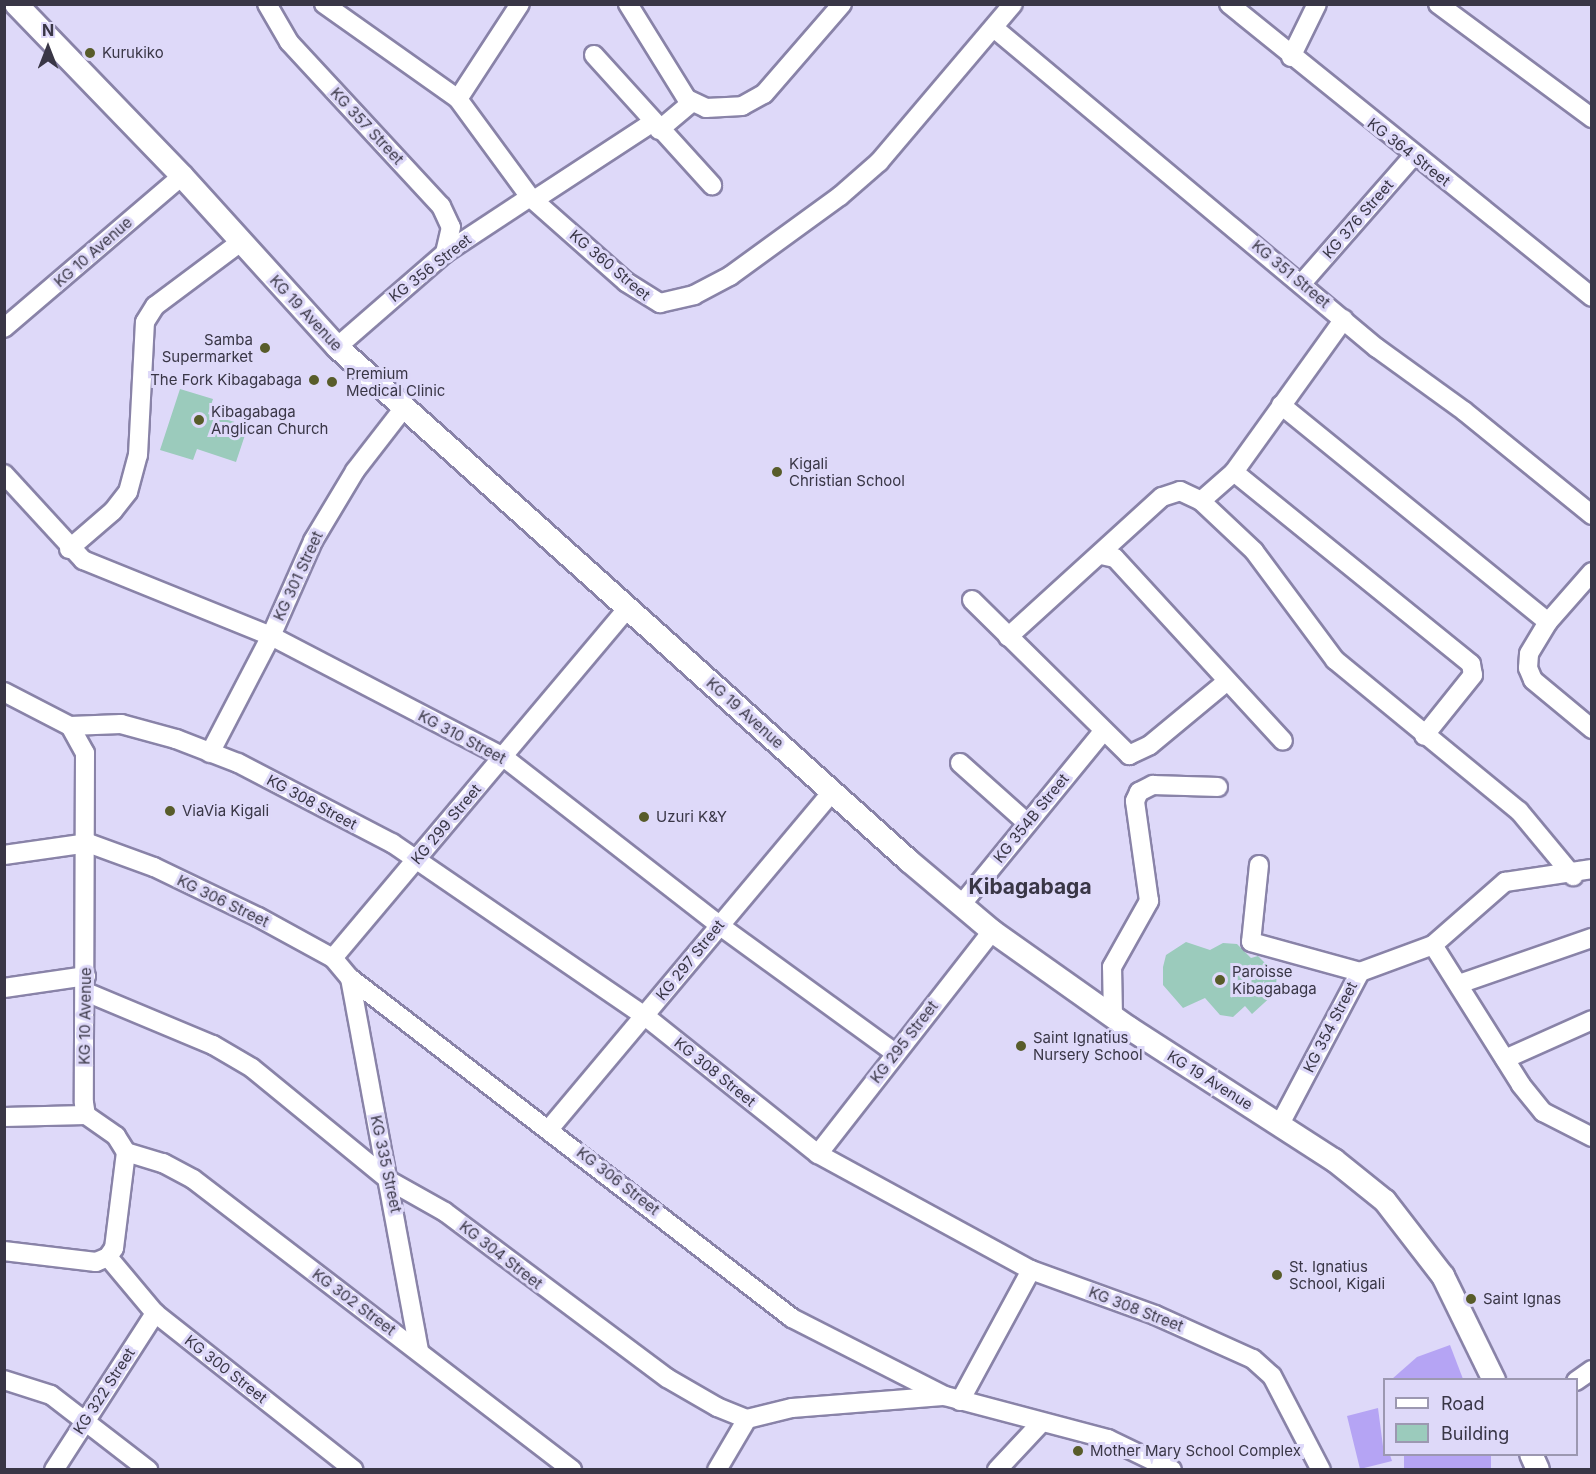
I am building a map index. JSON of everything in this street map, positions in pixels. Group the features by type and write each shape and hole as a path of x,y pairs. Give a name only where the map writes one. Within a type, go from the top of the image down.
{"main road":[{"name":"KG 19 Avenue","path":"16,4 182,176 337,347 403,410 628,608 831,793 992,931 1113,1017 1280,1124 1359,1179 1402,1218 1443,1276 1493,1378"},
{"path":"1531,1456 1538,1470"}],"street":[{"name":"KG 357 Street","path":"267,4 289,42 441,206 451,227 445,253"},
{"name":"KG 360 Street","path":"324,4 458,99 532,199 649,300 679,301 730,276 840,196 879,162 1013,4"},
{"path":"458,99 520,4"},
{"path":"628,4 691,103 725,108 757,98 776,83 842,4"},
{"name":"KG 364 Street","path":"1229,4 1291,57 1592,297"},
{"path":"1291,57 1317,4"},
{"path":"1438,4 1592,118"},
{"name":"KG 351 Street","path":"993,28 1303,282 1344,319 1592,515"},
{"path":"594,55 656,126 712,185"},
{"name":"KG 356 Street","path":"337,347 445,253 691,103"},
{"name":"KG 376 Street","path":"1303,282 1414,155"},
{"name":"KG 10 Avenue","path":"4,328 182,176"},
{"path":"69,549 128,492 138,455 146,322 155,306 242,241"},
{"path":"1201,501 1234,472 1344,319"},
{"path":"1281,405 1548,622"},
{"name":"KG 301 Street","path":"210,753 271,636 332,507 403,410"},
{"path":"1234,472 1471,664 1473,675 1424,736"},
{"name":"KG 310 Street","path":"4,474 69,549 106,572 271,636 502,756 719,925 895,1053"},
{"path":"1008,637 1101,555 1162,497 1180,491 1201,501 1254,551 1335,660 1424,736 1519,811 1573,876"},
{"path":"1101,555 1115,558 1226,682 1283,741"},
{"path":"1592,572 1548,622 1529,654 1528,668 1533,680 1592,729"},
{"path":"972,600 1102,733 1125,753 1139,753 1226,682"},
{"name":"KG 299 Street","path":"333,958 628,608"},
{"path":"4,692 69,726"},
{"name":"KG 308 Street","path":"69,726 121,724 210,753 316,803 416,859 645,1016 818,1154 1031,1270 1155,1315 1253,1359 1272,1376 1321,1470"},
{"name":"KG 10 Avenue","path":"69,726 81,738 85,753 88,843 86,1116"},
{"name":"KG 354B Street","path":"961,905 1026,822 1102,733"},
{"path":"960,763 1026,822"},
{"path":"1113,1017 1112,967 1149,901 1135,801 1139,792 1153,786 1218,787"},
{"name":"KG 297 Street","path":"550,1128 831,793"},
{"path":"4,855 88,843"},
{"name":"KG 306 Street","path":"88,843 154,867 333,958 350,978 550,1128 792,1318 952,1399 1040,1424 1108,1439 1172,1470"},
{"path":"1259,865 1251,942 1360,972"},
{"name":"KG 354 Street","path":"1280,1124 1360,972 1433,945 1505,882 1573,876 1592,869"},
{"name":"KG 295 Street","path":"818,1154 992,931"},
{"path":"1459,984 1592,938"},
{"path":"1433,945 1543,1112 1592,1137"},
{"name":"KG 335 Street","path":"350,978 390,1181 419,1350"},
{"path":"4,988 86,984"},
{"name":"KG 304 Street","path":"86,984 213,1045 252,1068 390,1181 445,1212 667,1378 747,1419"},
{"path":"1506,1059 1592,1020"},
{"path":"4,1117 86,1116 116,1136 126,1152 114,1248 108,1257 96,1262 4,1251"},
{"name":"KG 302 Street","path":"126,1152 162,1162 193,1179 419,1350 572,1470"},
{"name":"KG 300 Street","path":"108,1257 155,1313 354,1470"},
{"path":"717,1470 747,1419 792,1408 952,1399 1031,1270"},
{"name":"KG 322 Street","path":"54,1470 85,1418 155,1313"},
{"path":"1578,1380 1592,1370"},
{"path":"4,1380 51,1395 85,1418 148,1470"},
{"path":"997,1470 1040,1424"}],"shaded area":[{"path":"1450,1345 1463,1378 1393,1378 1417,1357"},
{"path":"1378,1408 1383,1456 1390,1456 1392,1461 1360,1469 1347,1416"},
{"path":"1404,1456 1491,1456 1491,1470 1404,1470"}],"building":[{"name":"Kibagabaga Anglican Church","path":"180,389 213,399 208,414 248,426 236,462 197,449 193,460 160,450"},
{"name":"Paroisse Kibagabaga","path":"1186,942 1210,950 1223,943 1237,944 1251,958 1258,956 1277,975 1275,993 1252,1014 1245,1006 1233,1017 1220,1015 1205,998 1183,1008 1163,985 1163,967 1166,955"}],"place":[{"name":"Kurukiko","path":"90,53"},
{"name":"Samba Supermarket","path":"265,348"},
{"name":"The Fork Kibagabaga","path":"314,380"},
{"name":"Premium Medical Clinic","path":"332,382"},
{"name":"Kibagabaga Anglican Church","path":"199,420"},
{"name":"Kigali Christian School","path":"777,472"},
{"name":"ViaVia Kigali","path":"170,811"},
{"name":"Uzuri K&Y","path":"644,817"},
{"name":"Paroisse Kibagabaga","path":"1220,980"},
{"name":"Saint Ignatius Nursery School","path":"1021,1046"},
{"name":"St. Ignatius School, Kigali","path":"1277,1275"},
{"name":"Saint Ignas","path":"1471,1299"},
{"name":"Mother Mary School Complex","path":"1078,1451"}],"district":[{"name":"Kibagabaga","path":"1030,887"}]}
